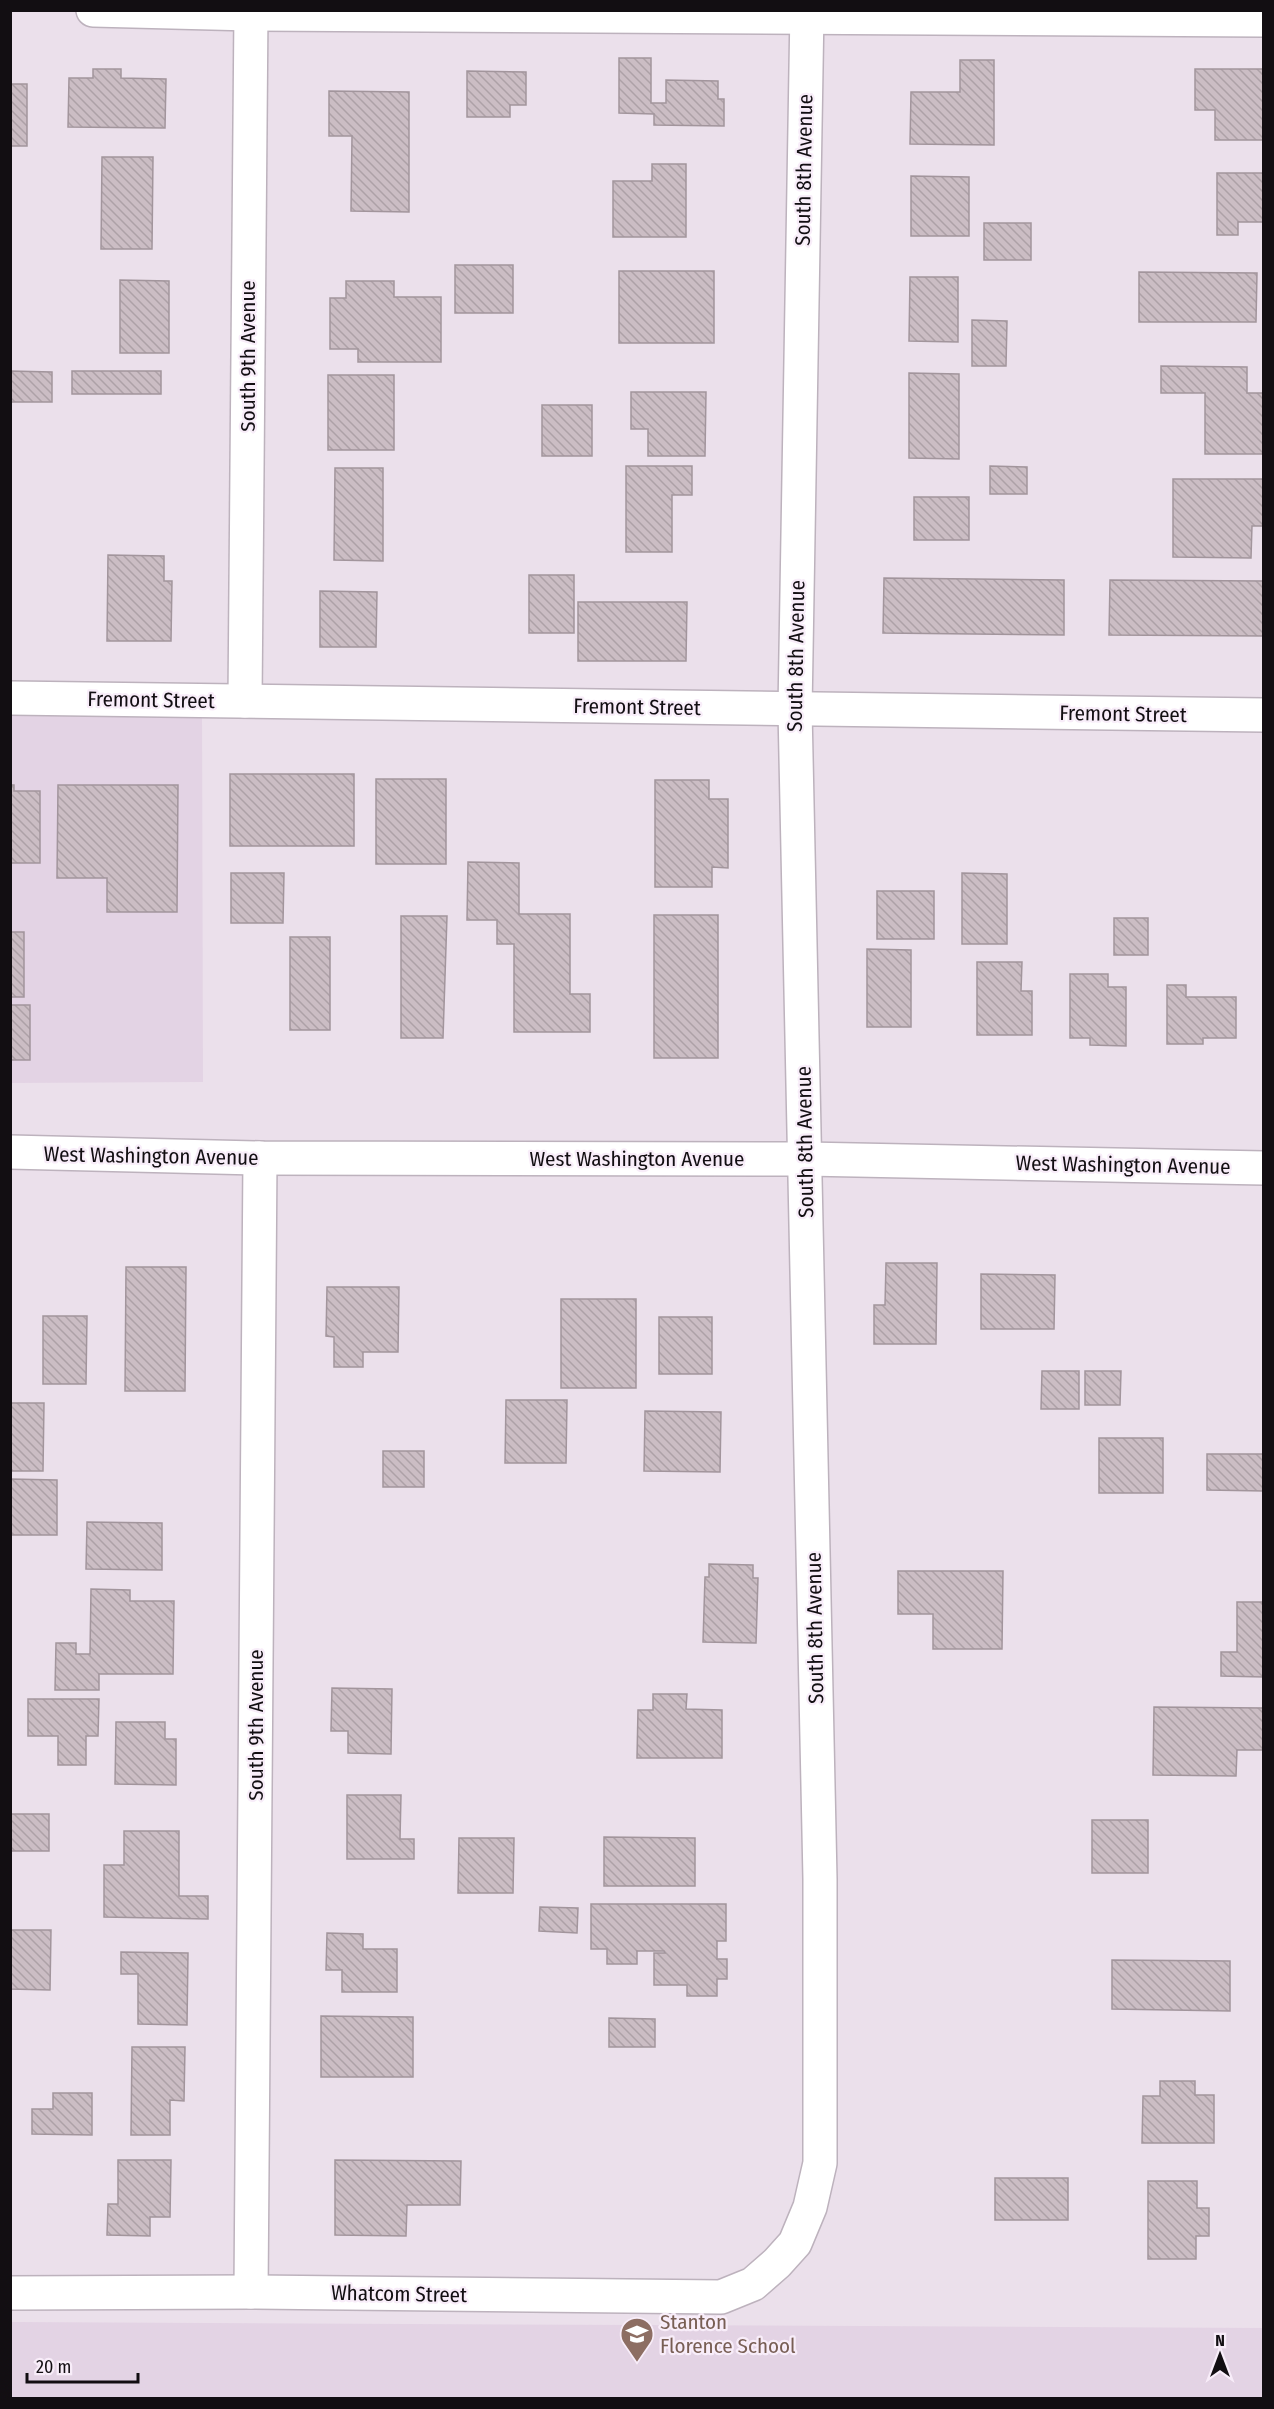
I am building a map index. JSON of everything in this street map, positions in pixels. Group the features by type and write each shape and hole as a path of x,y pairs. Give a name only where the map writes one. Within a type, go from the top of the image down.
{"street":[{"path":"93,10 807,14 1263,20"},
{"name":"South 9th Avenue","path":"246,701 251,12"},
{"name":"South 8th Avenue","path":"777,2263 795,2242 810,2207 820,2163 820,1867 795,710 807,14"},
{"name":"Fremont Street","path":"10,698 1263,715"},
{"name":"West Washington Avenue","path":"10,1152 260,1158 806,1159 1263,1168"},
{"name":"South 9th Avenue","path":"251,2292 260,1158"},
{"name":"Whatcom Street","path":"10,2293 251,2292 721,2297 753,2284 777,2263"}],"shaded area":[{"path":"202,686 203,1082 11,1083 10,687"},
{"name":"Stanton Florence School","path":"11,2322 1263,2328 1263,2398 11,2398"}],"building":[{"path":"619,58 651,58 651,103 666,103 666,80 718,81 718,99 724,99 724,126 654,125 654,114 619,113"},
{"path":"960,60 994,60 994,145 910,144 911,92 960,92"},
{"path":"93,69 121,69 121,78 166,79 165,128 68,127 69,78 93,78"},
{"path":"1195,69 1264,69 1264,140 1215,140 1215,110 1195,110"},
{"path":"467,71 526,72 526,105 510,105 510,117 467,117"},
{"path":"10,84 27,84 27,146 10,146"},
{"path":"329,91 409,92 409,212 351,211 352,136 329,136"},
{"path":"102,157 153,157 152,249 101,249"},
{"path":"652,164 686,164 686,237 613,237 613,181 652,181"},
{"path":"1217,173 1264,173 1264,222 1238,222 1238,235 1217,235"},
{"path":"911,176 969,177 969,236 911,236"},
{"path":"984,223 1031,223 1031,260 984,260"},
{"path":"455,265 513,265 513,313 455,313"},
{"path":"619,271 714,271 714,343 619,343"},
{"path":"1139,272 1257,273 1256,322 1139,322"},
{"path":"910,277 958,277 958,342 909,341"},
{"path":"120,280 169,281 169,353 120,353"},
{"path":"346,281 394,281 394,297 441,297 441,362 358,362 358,349 330,349 330,298 346,298"},
{"path":"972,320 1007,321 1006,366 972,366"},
{"path":"1161,366 1247,367 1247,393 1264,393 1264,454 1205,454 1205,393 1161,393"},
{"path":"10,371 52,372 52,402 10,402"},
{"path":"72,371 161,371 161,394 72,394"},
{"path":"909,373 959,374 959,459 909,458"},
{"path":"328,375 394,375 394,450 328,450"},
{"path":"631,392 706,392 705,456 648,456 648,429 631,429"},
{"path":"542,405 592,405 592,456 542,456"},
{"path":"626,466 692,466 692,495 672,495 672,552 626,552"},
{"path":"990,466 1027,467 1027,494 990,494"},
{"path":"335,468 383,468 383,561 334,560"},
{"path":"1173,479 1264,479 1264,526 1252,526 1251,558 1173,557"},
{"path":"914,497 969,497 969,540 914,540"},
{"path":"108,555 164,556 164,581 172,581 171,641 107,641"},
{"path":"529,575 574,575 574,633 529,633"},
{"path":"884,578 1064,580 1064,635 883,633"},
{"path":"1110,580 1264,581 1264,636 1109,635"},
{"path":"320,591 377,592 376,647 320,647"},
{"path":"578,602 687,602 686,661 578,661"},
{"path":"230,774 354,774 354,846 230,846"},
{"path":"376,779 446,779 446,864 376,864"},
{"path":"655,780 709,780 709,799 728,799 728,868 712,867 712,887 655,887"},
{"path":"10,785 14,785 14,791 40,791 40,863 10,863"},
{"path":"58,785 178,785 177,912 107,912 107,878 57,878"},
{"path":"468,862 519,863 519,914 570,914 570,994 590,994 590,1032 514,1032 514,944 497,944 497,920 467,920"},
{"path":"231,873 284,873 283,923 231,923"},
{"path":"962,873 1007,874 1007,944 962,944"},
{"path":"877,891 934,891 934,939 877,939"},
{"path":"654,915 718,915 718,1058 654,1058"},
{"path":"401,916 447,916 443,1038 401,1038"},
{"path":"1114,918 1148,918 1148,955 1114,955"},
{"path":"10,932 24,932 24,997 10,997"},
{"path":"290,937 330,937 330,1030 290,1030"},
{"path":"867,949 911,950 911,1027 867,1027"},
{"path":"977,962 1022,962 1021,991 1032,991 1032,1035 977,1035"},
{"path":"1070,974 1108,974 1108,987 1126,987 1126,1046 1090,1045 1090,1038 1070,1038"},
{"path":"1167,985 1186,985 1186,997 1236,997 1236,1038 1203,1038 1203,1044 1167,1044"},
{"path":"10,1005 30,1005 30,1060 10,1060"},
{"path":"886,1263 937,1263 936,1344 874,1344 874,1305 885,1305"},
{"path":"126,1267 186,1267 185,1391 125,1391"},
{"path":"981,1274 1055,1275 1054,1329 981,1329"},
{"path":"327,1287 399,1287 398,1352 363,1352 363,1367 334,1367 334,1337 326,1336"},
{"path":"561,1299 636,1299 636,1388 561,1388"},
{"path":"43,1316 87,1316 86,1384 43,1384"},
{"path":"659,1317 712,1317 712,1374 659,1374"},
{"path":"1042,1371 1079,1371 1079,1409 1041,1409"},
{"path":"1085,1371 1121,1371 1120,1405 1085,1405"},
{"path":"506,1400 567,1400 566,1463 505,1463"},
{"path":"10,1403 44,1403 43,1471 10,1471"},
{"path":"645,1411 721,1412 720,1472 644,1471"},
{"path":"1099,1438 1163,1438 1163,1493 1099,1493"},
{"path":"383,1451 424,1451 424,1487 383,1487"},
{"path":"1207,1454 1264,1454 1264,1491 1207,1490"},
{"path":"10,1479 57,1480 57,1535 10,1535"},
{"path":"87,1522 162,1523 162,1570 86,1569"},
{"path":"709,1564 753,1565 753,1578 758,1578 756,1643 703,1642 705,1577 709,1577"},
{"path":"898,1571 1003,1571 1002,1649 933,1649 933,1614 898,1614"},
{"path":"91,1589 130,1590 130,1601 174,1601 173,1674 99,1674 99,1690 55,1690 56,1643 76,1643 76,1654 90,1654"},
{"path":"1237,1602 1264,1602 1264,1677 1221,1676 1221,1652 1237,1652"},
{"path":"332,1688 392,1689 391,1754 348,1753 348,1731 331,1731"},
{"path":"653,1694 687,1694 686,1709 722,1710 722,1758 637,1758 638,1710 653,1710"},
{"path":"28,1699 99,1699 98,1736 86,1736 86,1765 58,1765 58,1736 28,1736"},
{"path":"1154,1707 1264,1708 1264,1750 1237,1750 1236,1776 1153,1775"},
{"path":"116,1722 165,1722 165,1739 176,1739 176,1785 115,1784"},
{"path":"347,1795 401,1795 400,1839 414,1839 414,1859 347,1859"},
{"path":"10,1814 49,1814 49,1851 10,1851"},
{"path":"1092,1820 1148,1820 1148,1873 1092,1873"},
{"path":"124,1831 179,1831 179,1896 208,1896 208,1919 104,1917 104,1865 124,1865"},
{"path":"604,1837 695,1838 695,1886 604,1886"},
{"path":"459,1838 514,1838 513,1893 458,1893"},
{"path":"591,1904 726,1904 726,1941 717,1941 717,1959 727,1959 727,1979 717,1979 717,1996 687,1996 687,1985 654,1985 654,1953 665,1953 664,1951 637,1951 637,1964 607,1964 607,1949 591,1949"},
{"path":"540,1907 578,1908 577,1933 539,1931"},
{"path":"10,1930 51,1930 50,1990 10,1989"},
{"path":"327,1933 363,1934 363,1949 397,1949 397,1992 342,1992 342,1970 326,1970"},
{"path":"121,1952 188,1953 187,2025 138,2024 138,1974 121,1974"},
{"path":"1112,1960 1230,1961 1230,2011 1112,2009"},
{"path":"321,2016 413,2017 413,2077 321,2077"},
{"path":"609,2018 655,2019 655,2047 609,2047"},
{"path":"132,2047 185,2047 184,2101 170,2100 170,2135 131,2135"},
{"path":"1160,2081 1195,2081 1195,2095 1214,2095 1214,2143 1142,2143 1143,2096 1160,2096"},
{"path":"53,2093 92,2093 92,2135 32,2134 32,2109 53,2109"},
{"path":"118,2160 171,2160 170,2217 150,2217 150,2236 107,2235 108,2204 118,2204"},
{"path":"335,2160 461,2161 460,2205 407,2205 406,2236 335,2235"},
{"path":"995,2178 1068,2178 1068,2220 995,2220"},
{"path":"1148,2181 1197,2181 1197,2208 1209,2208 1209,2236 1196,2236 1196,2259 1148,2259"}],"place":[{"name":"Stanton Florence School","path":"637,2363"}]}
